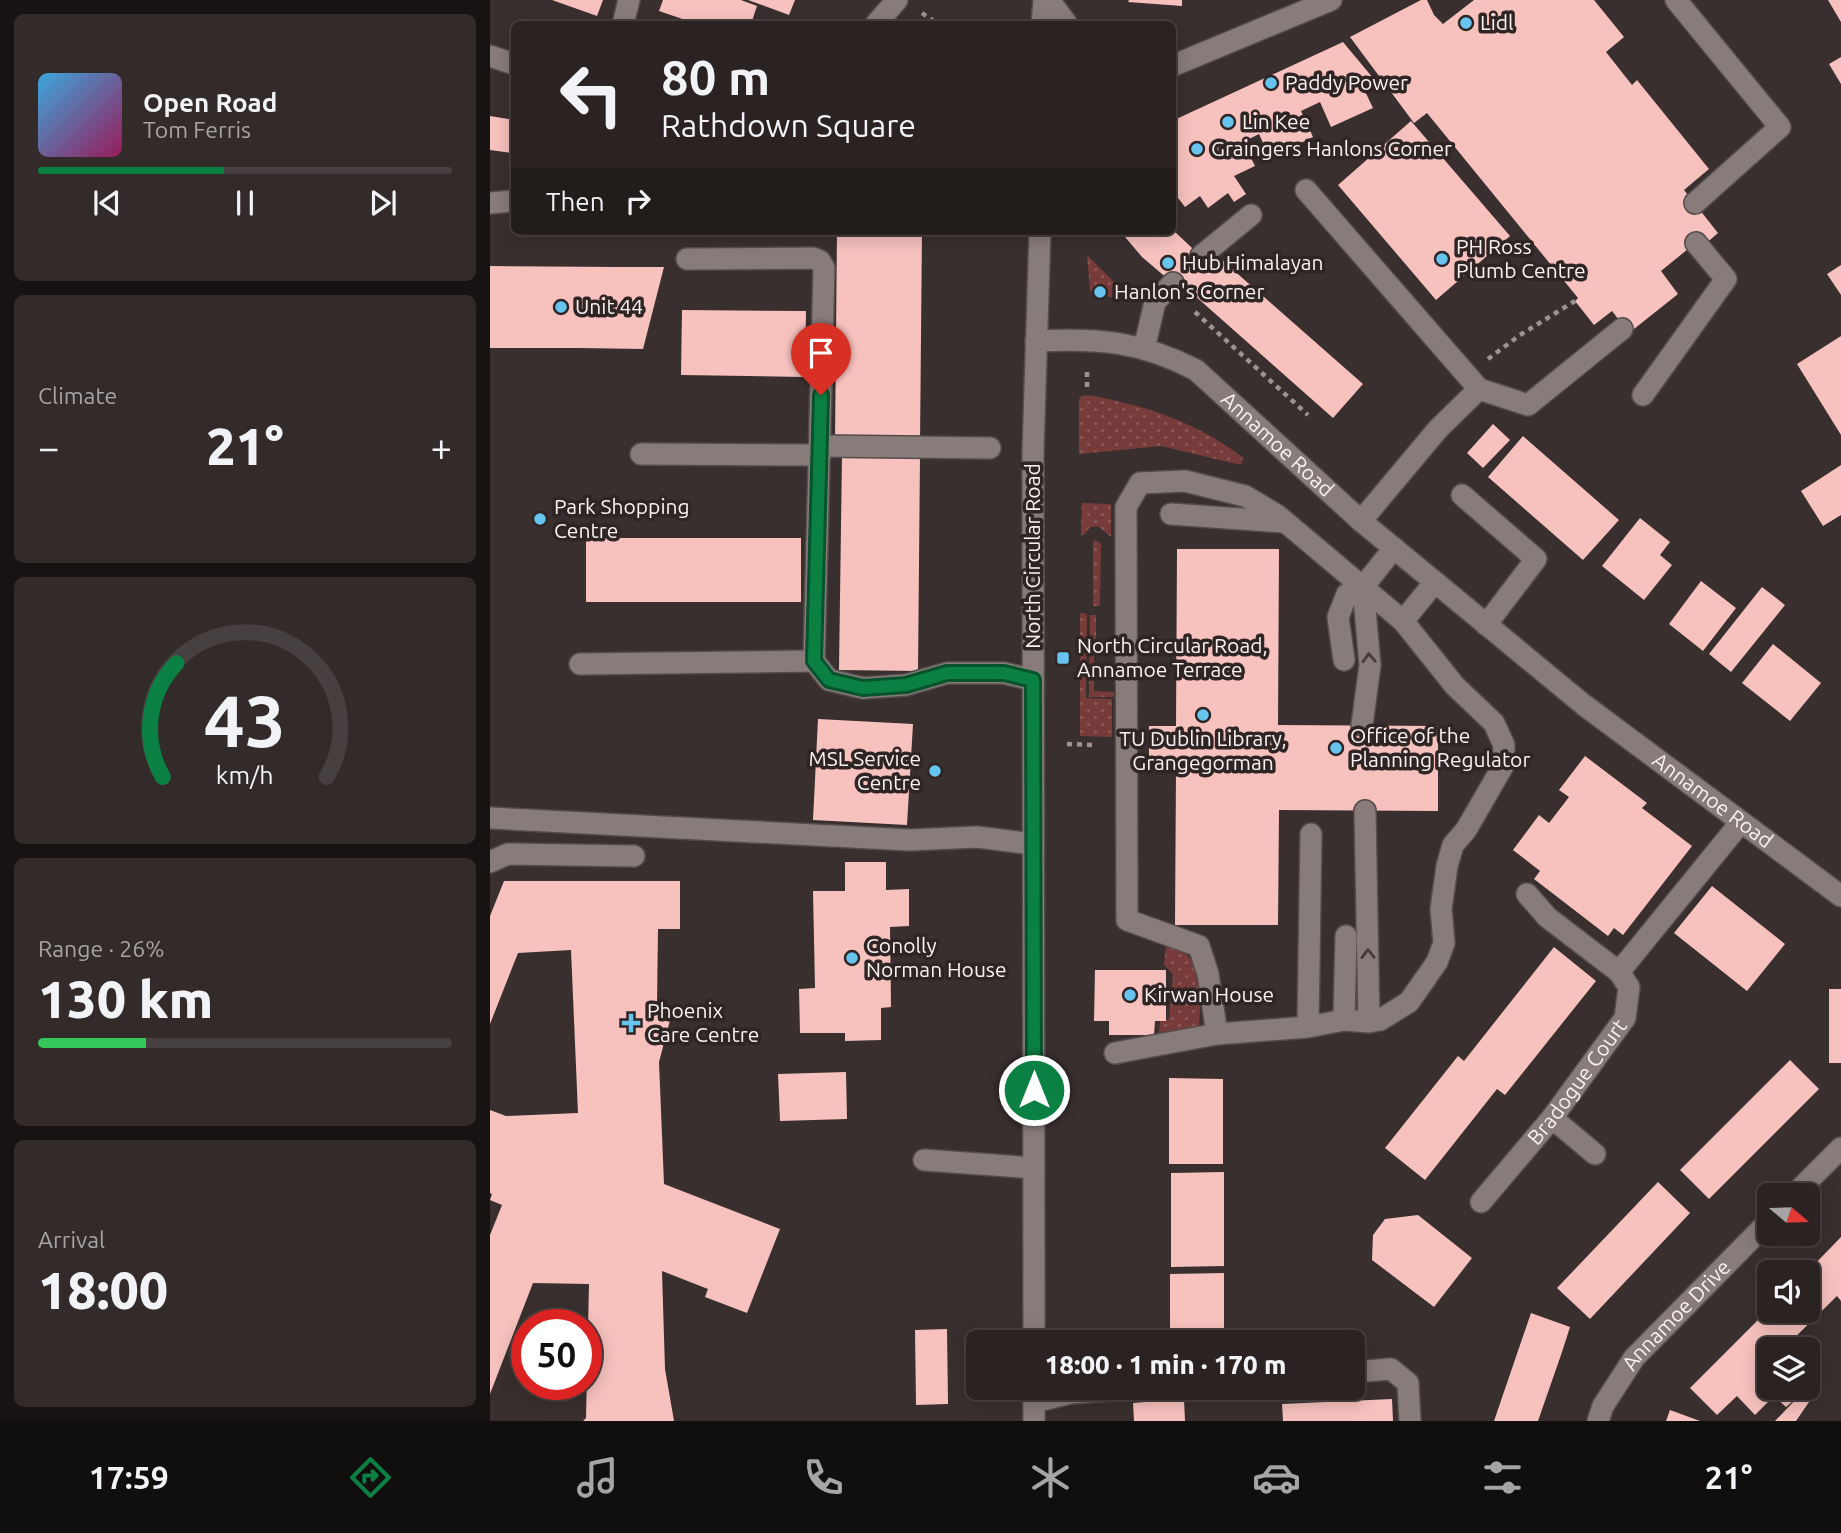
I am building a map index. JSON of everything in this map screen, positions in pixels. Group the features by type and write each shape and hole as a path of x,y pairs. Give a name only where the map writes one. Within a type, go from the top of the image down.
{"street":[{"path":"624,21 629,0"},
{"path":"879,21 897,0"},
{"path":"1042,21 1046,0"},
{"path":"1046,0 1064,21"},
{"path":"1176,64 1331,0"},
{"path":"1676,0 1780,127 1695,203"},
{"path":"490,56 511,63"},
{"path":"1306,190 1479,388 1528,405 1622,329"},
{"path":"490,203 511,201"},
{"path":"1201,256 1251,215"},
{"name":"North Circular Road","path":"1034,1330 1033,451 1040,235"},
{"path":"1643,395 1726,279 1696,243"},
{"path":"687,259 813,258 820,261 824,268 814,661 829,680 863,688 906,685 947,673 1004,673 1033,680"},
{"path":"1144,349 1155,302 1173,284"},
{"name":"Annamoe Road","path":"1036,341 1088,340 1123,343 1165,354 1196,370 1361,521 1584,705 1841,896"},
{"path":"1361,521 1438,429 1479,388"},
{"path":"641,454 990,448"},
{"path":"1115,1053 1217,1034 1308,1027 1344,1020 1369,1022 1380,1020 1409,1002 1437,962 1444,943 1441,909 1453,845 1466,830 1503,766 1504,745 1494,723 1455,687 1403,621 1285,522 1245,496 1185,481 1140,483 1126,507 1127,920 1199,946 1208,974 1217,1034"},
{"path":"1462,495 1536,559 1486,625"},
{"path":"1171,514 1285,522"},
{"path":"1345,660 1338,618 1347,594 1363,587 1394,548"},
{"path":"1403,621 1435,582"},
{"path":"1362,725 1370,665 1363,587"},
{"path":"580,664 814,661"},
{"path":"1365,811 1369,1022"},
{"path":"490,818 909,839 977,837 1033,844"},
{"path":"1527,894 1547,917 1619,972 1741,822"},
{"path":"1308,1027 1311,834"},
{"path":"490,862 508,854 634,856"},
{"path":"1344,1020 1346,936"},
{"name":"Bradogue Court","path":"1481,1202 1552,1118 1625,1018 1629,987 1619,972"},
{"path":"1552,1118 1595,1154"},
{"path":"1806,1183 1841,1148"},
{"path":"924,1160 1034,1168"},
{"name":"Annamoe Drive","path":"1598,1421 1603,1406 1634,1359 1757,1232"},
{"path":"1365,1371 1391,1369 1408,1383 1410,1421"}],"path":[{"path":"1480,352 1487,360 1520,335 1575,301"},
{"path":"1195,312 1308,415"},
{"path":"1067,744 1094,745"}],"shaded area":[{"path":"1087,255 1124,292 1121,297 1090,291"},
{"path":"1088,395 1130,404 1189,425 1226,445 1243,458 1241,465 1161,446 1079,454 1079,399"},
{"path":"1082,503 1111,504 1111,537 1098,526 1090,527 1081,535"},
{"path":"1095,540 1101,544 1100,606 1093,606"},
{"path":"1080,613 1087,614 1086,698 1112,699 1112,737 1080,736"},
{"path":"1090,615 1096,615 1096,640 1115,640 1115,648 1094,647 1094,691 1114,692 1114,697 1089,697"},
{"path":"1166,946 1189,957 1199,976 1201,1000 1197,1029 1159,1034 1160,1021 1169,1019 1173,974 1164,965"}],"building":[{"path":"552,0 603,0 597,16"},
{"path":"663,0 741,0 757,6 752,21 688,21 659,11"},
{"path":"748,0 795,0 789,15"},
{"path":"1182,0 1182,6 1128,2"},
{"path":"1421,0 1427,0 1434,15 1443,24 1474,0 1594,0 1624,37 1606,52 1632,85 1637,80 1709,169 1684,190 1718,233 1703,246 1699,240 1661,271 1678,294 1629,333 1612,311 1594,325 1575,301 1578,298 1427,113 1414,123 1350,37"},
{"path":"1828,0 1841,0 1841,22"},
{"path":"1343,42 1373,78 1361,83 1373,108 1331,127 1320,102 1301,111 1313,137 1270,158 1259,134 1243,142 1255,166 1234,176 1246,194 1234,202 1228,193 1208,208 1200,196 1185,207 1176,195 1176,119"},
{"path":"1841,57 1841,84 1829,64"},
{"path":"490,116 511,120 511,153 490,150"},
{"path":"1411,121 1510,236 1436,300 1338,185"},
{"path":"1176,233 1207,262 1215,254 1363,384 1333,418 1185,287 1182,291 1142,257 1123,235 1176,235"},
{"path":"837,235 922,235 920,442 835,441"},
{"path":"1841,265 1841,295 1827,274"},
{"path":"490,266 664,267 643,349 490,348"},
{"path":"682,310 806,311 805,377 681,375"},
{"path":"1841,336 1841,435 1797,364"},
{"path":"1493,424 1510,440 1483,468 1467,453"},
{"path":"1523,436 1619,520 1583,560 1488,477"},
{"path":"842,455 920,456 918,671 839,670"},
{"path":"1841,465 1841,515 1823,526 1801,491"},
{"path":"1640,518 1670,542 1660,555 1672,565 1644,600 1602,566"},
{"path":"586,538 801,538 801,602 586,602"},
{"path":"1177,549 1279,549 1278,725 1438,726 1438,811 1279,810 1278,925 1175,925 1176,769 1149,770 1149,726 1176,726"},
{"path":"1701,581 1736,608 1703,651 1669,624"},
{"path":"1762,587 1785,605 1731,672 1709,654"},
{"path":"1773,644 1821,683 1790,721 1742,683"},
{"path":"818,719 913,724 907,825 813,820"},
{"path":"1585,756 1647,803 1642,808 1692,846 1623,935 1614,928 1608,936 1534,879 1540,871 1513,850 1539,815 1549,823 1569,797 1559,790"},
{"name":"Conolly Norman House","path":"845,862 886,862 886,890 909,889 909,926 890,927 891,1007 881,1008 881,1040 845,1041 845,1033 800,1033 799,989 815,988 813,891 845,891"},
{"path":"504,881 680,881 680,929 658,929 657,1005 673,1009 659,1062 664,1184 780,1229 747,1313 705,1297 708,1289 662,1271 665,1369 674,1421 583,1421 586,1418 586,1400 602,1400 602,1309 588,1309 589,1284 533,1283 523,1309 511,1309 511,1340 490,1394 490,1235 502,1205 490,1200 490,1110 506,1116 578,1113 571,950 518,953 490,1024 490,916"},
{"path":"1712,886 1785,944 1747,991 1674,933"},
{"path":"1554,947 1596,981 1505,1095 1497,1089 1425,1180 1385,1148 1458,1056 1464,1061"},
{"name":"Kirwan House","path":"1095,970 1166,970 1166,1021 1155,1021 1154,1035 1109,1035 1109,1021 1094,1021"},
{"path":"1829,989 1841,989 1841,1063 1829,1063"},
{"path":"1790,1060 1819,1089 1709,1199 1680,1170"},
{"path":"846,1072 847,1119 780,1121 778,1074"},
{"path":"1169,1078 1223,1079 1223,1164 1169,1164"},
{"path":"1224,1172 1224,1266 1171,1267 1171,1173"},
{"path":"1658,1182 1690,1213 1590,1319 1557,1288"},
{"path":"1418,1215 1472,1258 1434,1307 1372,1260 1373,1235 1385,1219"},
{"path":"1841,1237 1841,1301 1837,1296 1820,1313 1820,1260"},
{"path":"1224,1273 1224,1330 1170,1330 1170,1274"},
{"path":"1531,1313 1570,1327 1562,1352 1538,1421 1494,1421"},
{"path":"1757,1321 1809,1323 1795,1337 1757,1337 1757,1400 1770,1400 1755,1415 1737,1396 1717,1415 1690,1388"},
{"path":"947,1329 948,1404 916,1405 915,1330"},
{"path":"1392,1399 1393,1421 1283,1421 1282,1404"},
{"path":"1184,1400 1185,1421 1134,1421 1133,1403"},
{"path":"1778,1400 1793,1401 1786,1407"},
{"path":"1795,1400 1809,1402 1796,1421 1775,1421"},
{"path":"1670,1410 1700,1421 1666,1421"}],"place":[{"name":"Lidl","path":"1466,23"},
{"name":"Paddy Power","path":"1271,83"},
{"name":"Lin Kee","path":"1228,122"},
{"name":"Graingers Hanlons Corner","path":"1197,149"},
{"name":"PH Ross Plumb Centre","path":"1442,259"},
{"name":"Hub Himalayan","path":"1168,263"},
{"name":"Hanlon's Corner","path":"1100,292"},
{"name":"Unit 44","path":"561,307"},
{"name":"Park Shopping Centre","path":"540,519"},
{"name":"North Circular Road, Annamoe Terrace","path":"1063,658"},
{"name":"TU Dublin Library, Grangegorman","path":"1203,715"},
{"name":"Office of the Planning Regulator","path":"1336,748"},
{"name":"MSL Service Centre","path":"935,771"},
{"name":"Conolly Norman House","path":"852,958"},
{"name":"Kirwan House","path":"1130,995"},
{"name":"Phoenix Care Centre","path":"631,1023"}],"route":[{"path":"821,395 814,661 829,680 863,688 906,685 947,673 1004,673 1033,680 1034,1090"}]}
